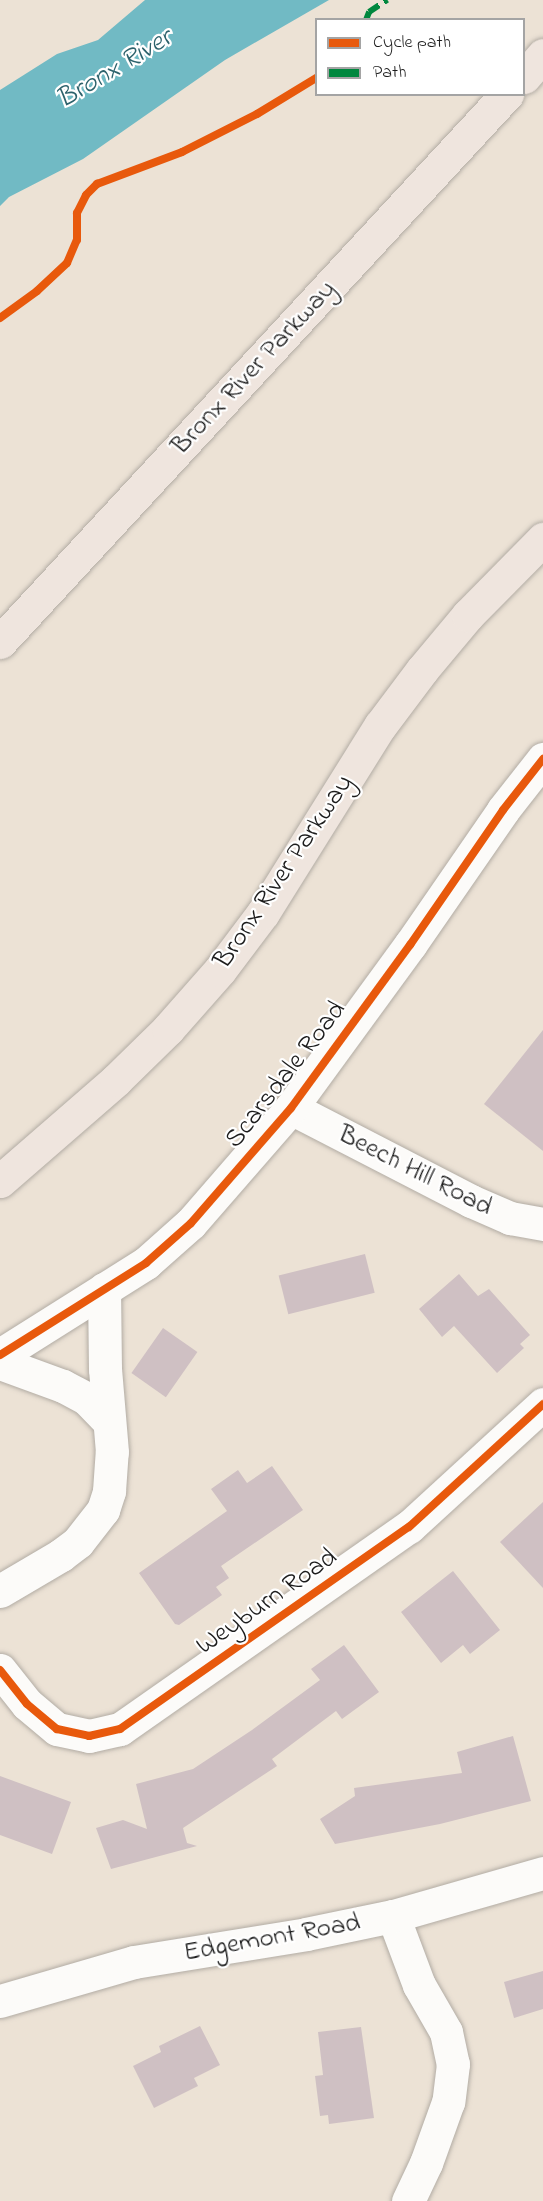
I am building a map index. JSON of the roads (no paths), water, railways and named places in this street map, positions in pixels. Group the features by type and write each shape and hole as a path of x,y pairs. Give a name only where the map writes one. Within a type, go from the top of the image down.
{"highway":[{"path":"525,76 543,55"},
{"name":"Bronx River Parkway","path":"0,642 505,96"},
{"name":"Bronx River Parkway","path":"0,1181 116,1080 168,1029 220,970 263,913 380,726 422,669 468,615 543,539"}],"street":[{"name":"Scarsdale Road","path":"0,1355 146,1263 190,1223 291,1108 410,945 503,810 543,759"},
{"name":"Beech Hill Road","path":"291,1108 471,1201 510,1218 543,1224"},
{"path":"0,1591 61,1556 78,1542 103,1510 112,1471 108,1421 104,1289"},
{"path":"0,1363 63,1386 87,1400 108,1421"},
{"name":"Weyburn Road","path":"0,1670 27,1704 57,1729 88,1736 120,1729 409,1527 543,1404"},
{"name":"Edgemont Road","path":"0,2001 134,1962 306,1934 393,1916 543,1873"},
{"path":"393,1916 419,1985 446,2032 453,2064 448,2102 426,2163 408,2201"}],"water":[{"name":"Bronx River","path":"145,0 329,0 225,60 83,159 9,197 0,206 0,90 57,54 98,40"}]}
